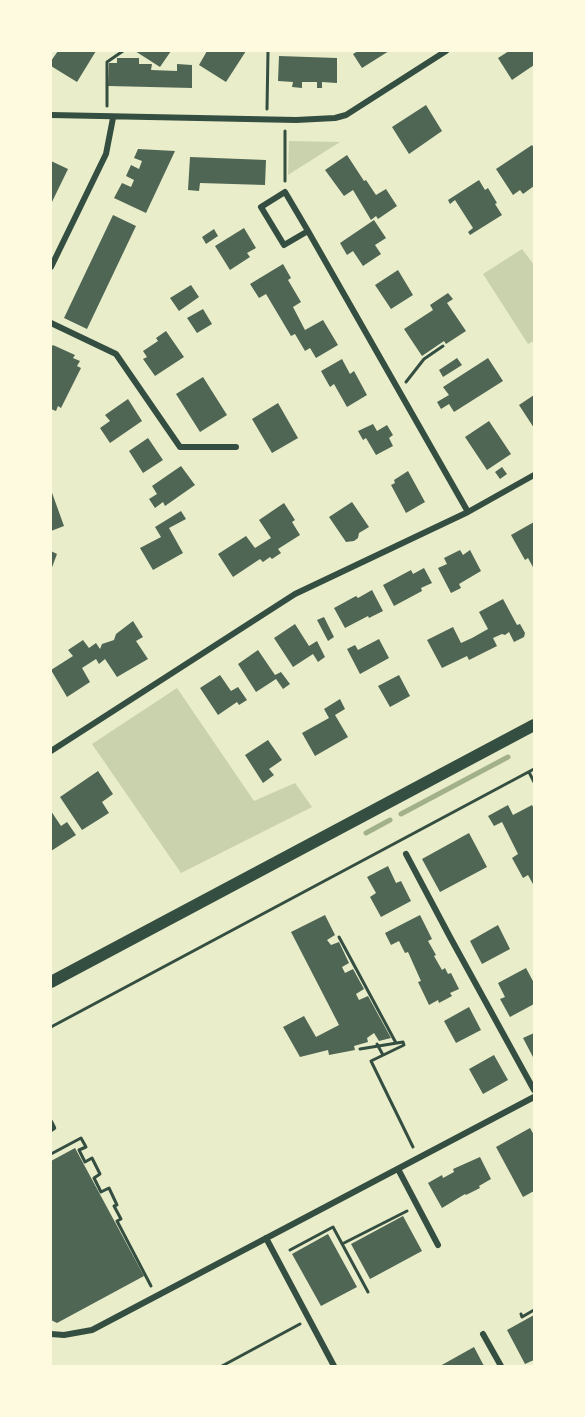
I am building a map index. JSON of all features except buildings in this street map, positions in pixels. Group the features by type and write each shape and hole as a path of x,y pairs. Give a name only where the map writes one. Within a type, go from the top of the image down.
{"main road":[{"path":"51,982 534,725"}],"street":[{"path":"51,116 322,120 346,115 444,52"},
{"path":"51,267 106,154 110,117"},
{"path":"308,231 284,245 261,207 285,192 308,231 468,512"},
{"path":"51,323 116,354 180,447 236,447"},
{"path":"51,752 295,594 468,512 534,475"},
{"path":"406,854 534,1090"},
{"path":"51,1334 64,1335 92,1330 534,1097"},
{"path":"398,1169 438,1245"},
{"path":"266,1238 334,1366"},
{"path":"483,1334 501,1366"}],"lane":[{"path":"51,1122 54,1128 51,1130"}],"path":[{"path":"110,117 107,62 123,51"},
{"path":"267,119 268,51"},
{"path":"285,120 285,192"},
{"path":"398,389 424,359 443,346"},
{"path":"51,1027 534,769"},
{"path":"529,772 534,782"},
{"path":"339,937 396,1043"},
{"path":"360,1049 403,1042 404,1045 371,1061 418,1158"},
{"path":"377,1045 383,1056"},
{"path":"51,1154 81,1138 86,1147 79,1150 85,1162 92,1158 100,1174 94,1178 101,1192 109,1188 117,1205 114,1206 121,1219 117,1221 156,1296"},
{"path":"342,1244 417,1205"},
{"path":"290,1250 333,1227 368,1292"},
{"path":"521,1314 522,1317 534,1310"},
{"path":"222,1366 309,1319"}],"green space":[{"path":"289,141 340,142 288,175"},
{"path":"522,249 534,265 534,341 528,344 483,274"},
{"path":"177,688 254,801 295,783 312,807 181,873 92,744"}],"waterway":[{"path":"401,814 508,757"},
{"path":"366,833 390,820"}]}
